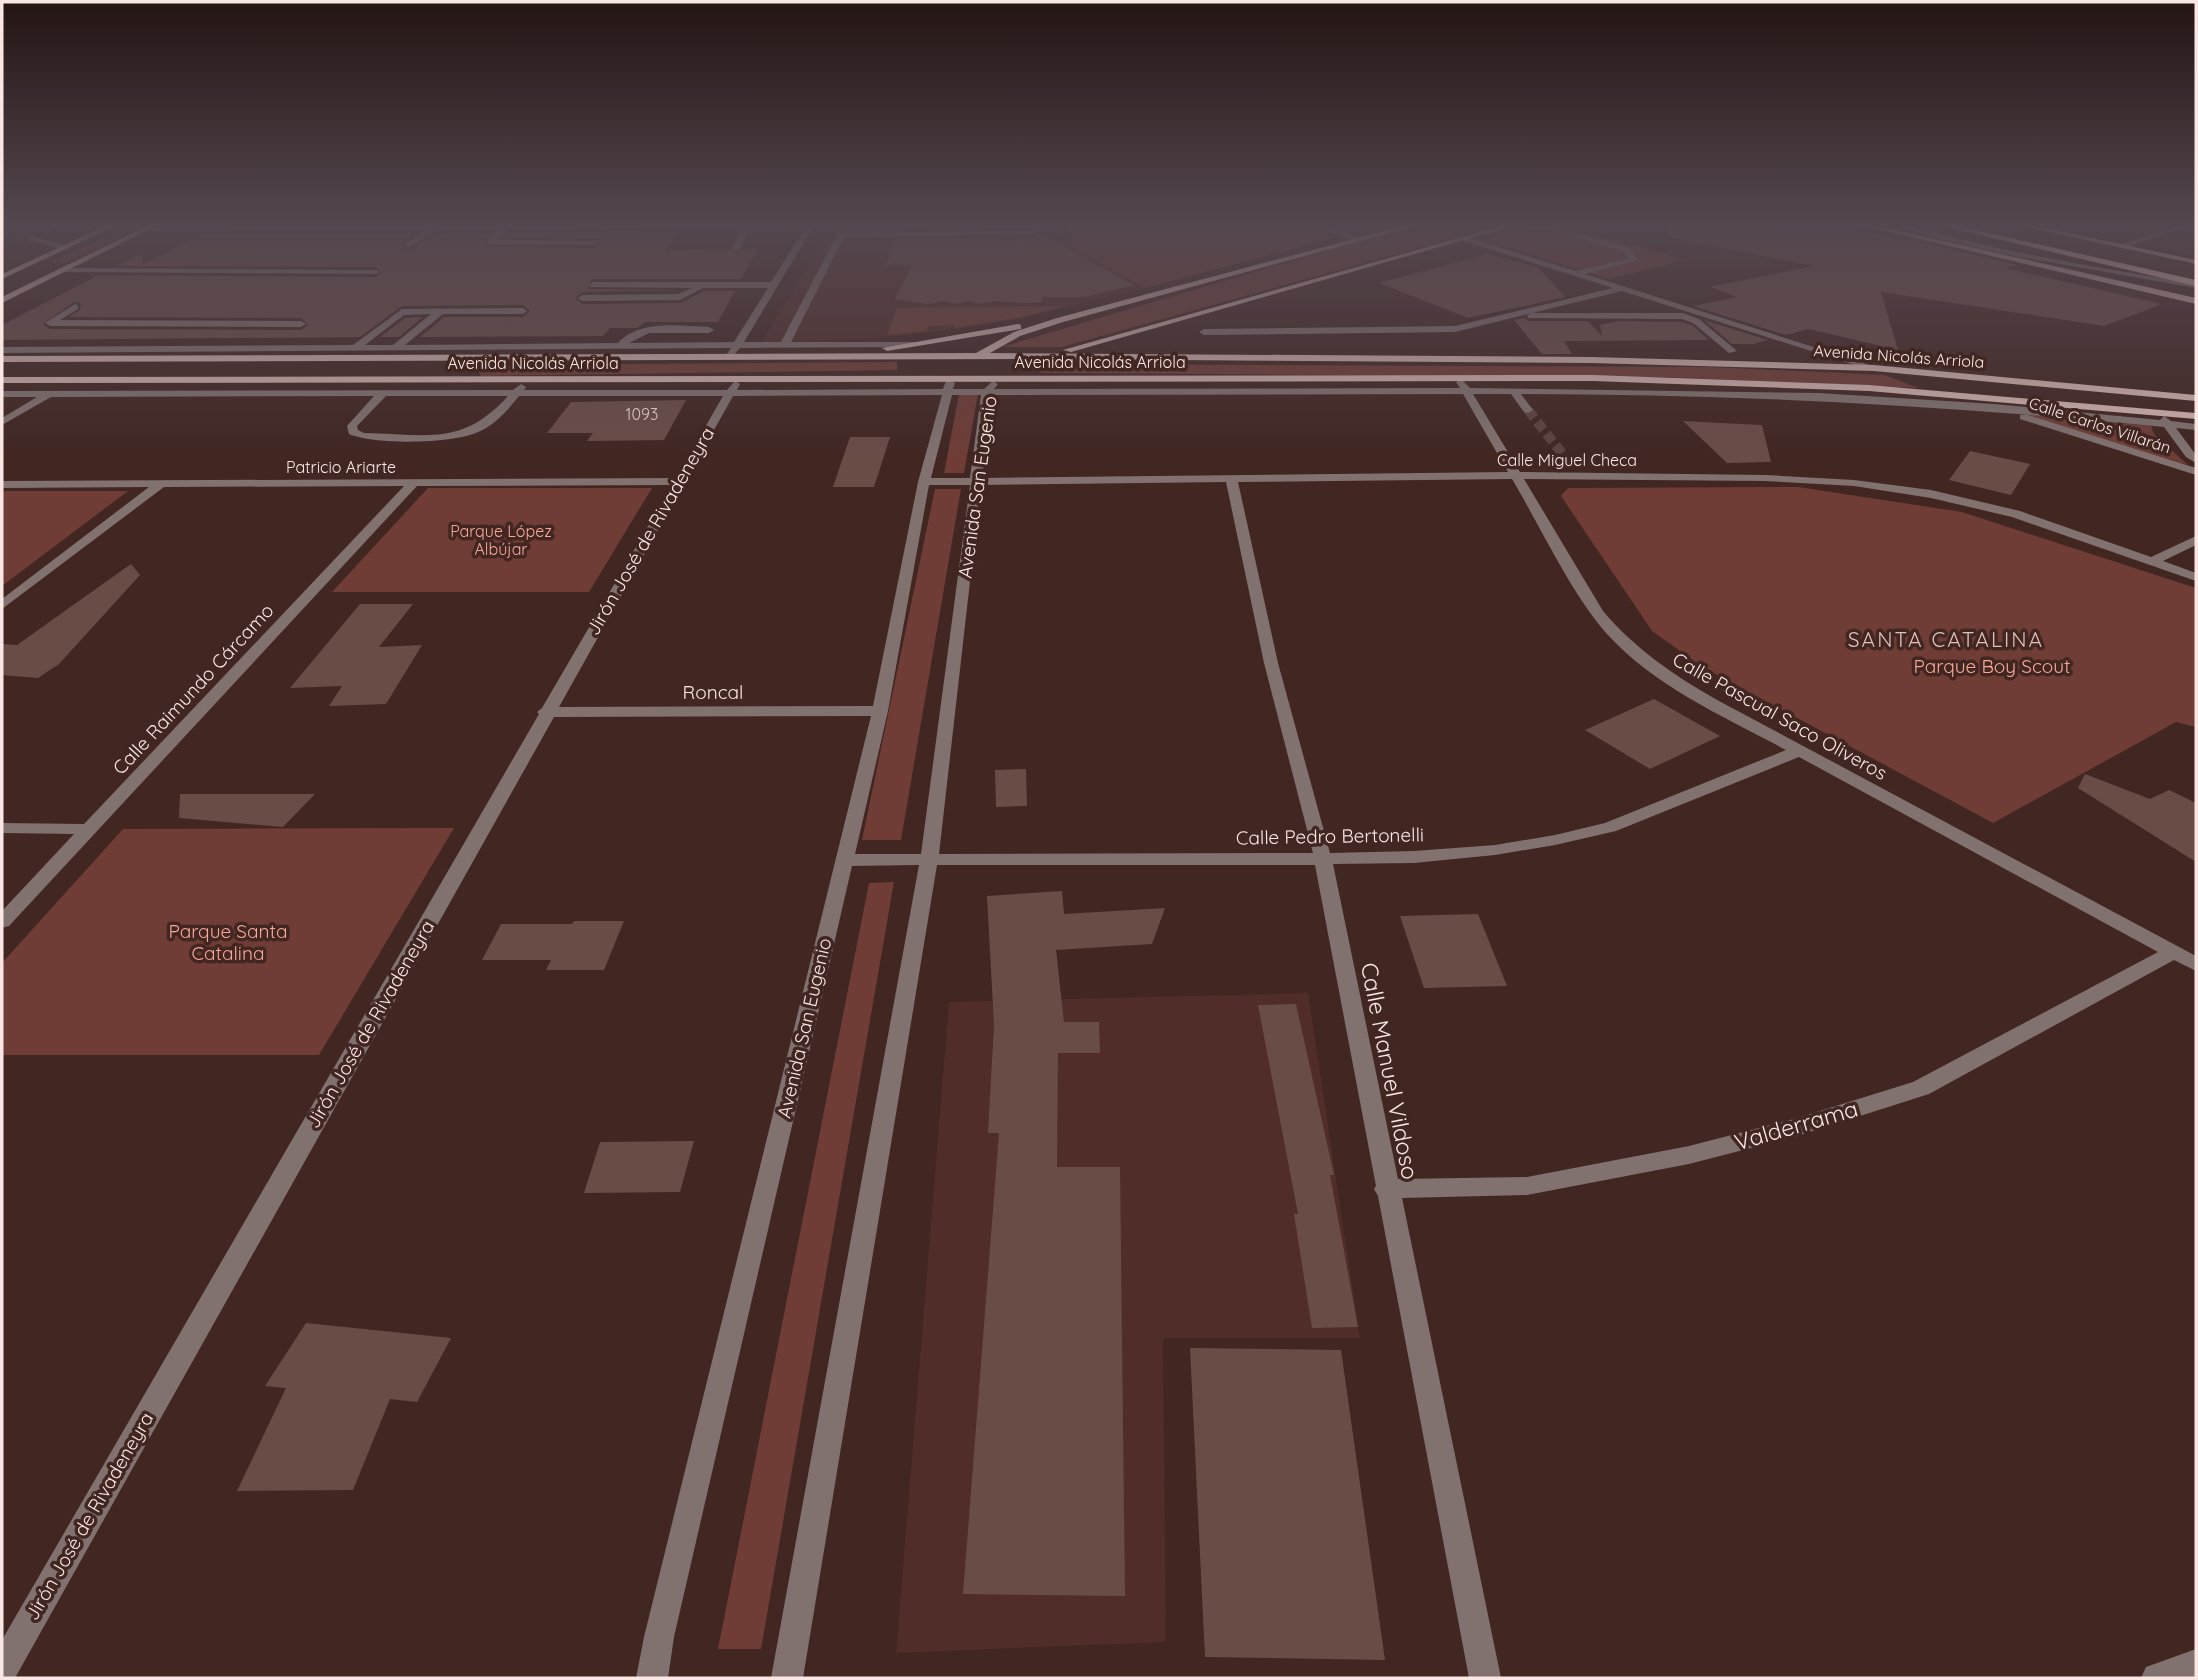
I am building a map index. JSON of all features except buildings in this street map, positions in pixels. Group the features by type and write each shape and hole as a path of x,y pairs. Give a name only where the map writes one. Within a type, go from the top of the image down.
{"main road":[{"path":"949,385 977,356 1017,334 1136,300"},
{"path":"1170,300 1175,305 1217,309"},
{"path":"994,384 1048,356 1247,300"},
{"path":"839,357 1060,320"},
{"path":"1168,322 1149,334 1146,344 1180,357"},
{"path":"212,359 227,349"},
{"name":"Avenida Nicolás Arriola","path":"2,359 1048,356 1663,361 1874,369 2196,398"},
{"path":"401,379 432,368 434,361 430,358"},
{"path":"466,379 460,374 462,368 489,358"},
{"path":"1591,360 1606,364 1613,370 1608,376 1593,378"},
{"path":"1663,361 1651,366 1651,370 1676,381"},
{"name":"Avenida Nicolás Arriola","path":"2,380 738,378 949,385 1463,385 1593,378 1869,387 1971,395 2171,419 2196,416"},
{"path":"1994,407 1971,395 1976,388 1992,385 2060,385"}],"street":[{"path":"730,357 764,300"},
{"path":"784,346 807,300"},
{"path":"1204,332 1424,331 1470,327 1571,300"},
{"path":"1656,300 1874,369"},
{"path":"75,307 50,323 301,324"},
{"path":"355,348 402,312 523,311"},
{"path":"395,348 440,312"},
{"path":"1500,317 1683,316 1696,321 1732,351"},
{"path":"620,347 627,337 640,332 709,330"},
{"name":"Avenida Nicolás Arriola","path":"2,350 911,345"},
{"path":"383,393 352,426 353,432 362,436 374,436 448,435 472,431 486,423 517,393 528,378"},
{"name":"Jirón José de Rivadeneyra","path":"2,1670 545,712 738,378"},
{"name":"Avenida Nicolás Arriola","path":"2,394 730,392 994,384 1463,385 1513,390 1818,396 2171,419 2196,427"},
{"name":"Avenida San Eugenio","path":"787,1678 929,862 976,481 994,384"},
{"name":"Avenida San Eugenio","path":"652,1678 880,711 923,482 949,385"},
{"name":"Calle Pascual Saco Oliveros","path":"1463,385 1597,613 1628,649 1688,690 2196,964"},
{"path":"1513,390 1528,410"},
{"path":"2,422 49,394"},
{"name":"Calle Carlos Villarán","path":"1994,407 2196,472"},
{"name":"Calle Carlos Villarán","path":"2171,419 2190,455 2196,460"},
{"path":"1568,461 1579,475"},
{"name":"Calle Miguel Checa","path":"923,482 1579,475 1765,478 1854,483 1920,492 2016,514 2196,577"},
{"name":"Calle Manuel Vildoso","path":"1231,477 1271,663 1323,859 1386,1189 1485,1678"},
{"name":"Patricio Ariarte","path":"2,484 680,481"},
{"name":"Calle Raimundo Cárcamo","path":"2,922 413,483"},
{"path":"2,605 160,484"},
{"path":"2153,561 2196,540"},
{"name":"Roncal","path":"545,712 880,711"},
{"name":"Calle Pedro Bertonelli","path":"845,860 929,862 1323,859 1415,857 1495,850 1610,827 1799,751"},
{"path":"2,828 89,828"},
{"name":"Valderrama","path":"1386,1189 1527,1186 1689,1155 1794,1128 1921,1088 2174,952"},
{"path":"2157,1678 2196,1665"}],"shaded area":[{"path":"787,300 1095,300 1020,319 961,328 889,337 761,343"},
{"path":"1308,993 1360,1338 1163,1338 1166,1642 896,1653 949,1002"}],"green space":[{"path":"1159,300 1229,300 1062,347 1002,347"},
{"path":"1066,306 1017,318 955,328 955,325 928,326 927,331 887,335 897,308"},
{"path":"897,362 897,370 481,376 479,372 494,365"},
{"path":"1049,364 1711,367 1884,375 1919,388 1661,377 1039,373"},
{"path":"959,394 978,394 964,473 944,473"},
{"path":"2021,414 2151,426 2154,434 2188,465"},
{"name":"Parque Boy Scout","path":"1798,487 1962,512 2196,588 2196,727 2176,722 1993,823 1704,668 1652,631 1561,496 1568,488"},
{"name":"Parque López Albújar","path":"428,488 652,488 589,592 332,592"},
{"path":"935,489 961,489 901,840 862,840"},
{"path":"2,491 128,491 2,586"},
{"name":"Parque Santa Catalina","path":"454,828 319,1055 2,1055 2,963 123,829"},
{"path":"894,882 761,1649 718,1649 869,883"}],"tunnel":[{"path":"1528,410 1568,461"}],"district":[{"name":"SANTA CATALINA","path":"1946,639"}]}
